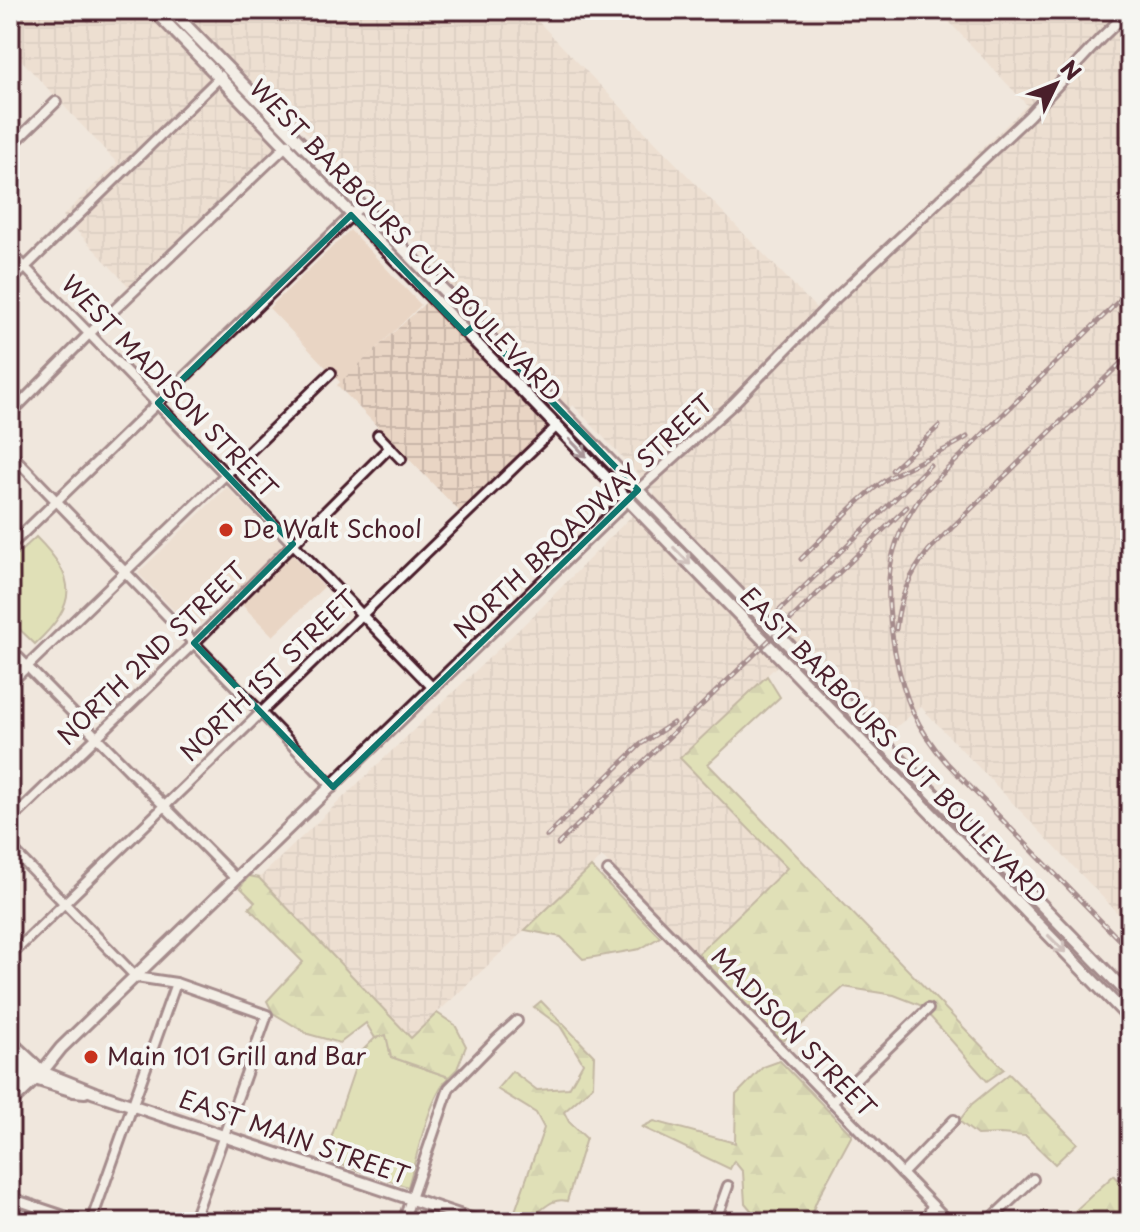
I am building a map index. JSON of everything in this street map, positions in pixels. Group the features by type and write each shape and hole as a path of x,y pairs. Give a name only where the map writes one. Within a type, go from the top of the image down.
{"main road":[{"path":"10,1042 35,1072"},
{"path":"10,1053 35,1072"},
{"path":"10,1090 35,1072"},
{"path":"10,1103 35,1072"}],"street":[{"name":"WEST BARBOURS CUT BOULEVARD","path":"154,10 628,500"},
{"name":"WEST BARBOURS CUT BOULEVARD","path":"171,10 638,490"},
{"name":"NORTH BROADWAY STREET","path":"35,1072 638,490 733,404 835,299 1029,116 1130,10"},
{"path":"10,282 228,69"},
{"path":"10,147 56,102"},
{"path":"10,414 295,137"},
{"path":"10,546 361,206"},
{"name":"WEST MADISON STREET","path":"10,252 433,688"},
{"path":"422,288 432,279"},
{"path":"465,333 476,324"},
{"path":"10,683 331,373"},
{"name":"NORTH 1ST STREET","path":"10,956 557,426"},
{"path":"378,435 401,459"},
{"name":"NORTH 2ND STREET","path":"10,821 390,447"},
{"path":"10,453 333,787"},
{"name":"EAST BARBOURS CUT BOULEVARD","path":"638,490 1130,996"},
{"name":"EAST BARBOURS CUT BOULEVARD","path":"628,500 1130,1019"},
{"path":"743,620 755,609"},
{"path":"10,649 236,879"},
{"path":"852,733 864,721"},
{"path":"10,847 136,977 176,983 267,1015 193,1222"},
{"path":"983,868 995,857"},
{"name":"MADISON STREET","path":"608,871 949,1222"},
{"path":"1086,973 1097,963"},
{"path":"91,1222 176,983"},
{"path":"832,1102 928,1009"},
{"path":"403,1222 449,1088 517,1021"},
{"name":"EAST MAIN STREET","path":"35,1072 480,1222"},
{"path":"902,1174 954,1120"},
{"path":"988,1222 1033,1179"},
{"path":"715,1222 728,1186"},
{"path":"10,1198 82,1222"},
{"path":"926,1222 932,1205"}],"highlighted area":[{"path":"351,215 465,333 476,324 638,490 333,787 194,643 293,544 158,403"}],"shaded area":[{"path":"10,10 527,10 817,309 1027,105 938,10 1130,10 1130,926 921,707 865,752 779,664 680,758 788,868 697,953 602,857 411,1038 259,878 538,611 655,492 573,405 463,515 337,385 451,279 299,125 131,289 63,216 117,163 10,48"},
{"path":"350,230 421,305 341,383 269,308"},
{"name":"De Walt School","path":"227,487 324,587 273,636 231,594 193,630 138,573"}],"green space":[{"path":"36,537 60,566 67,591 59,616 35,644 10,620 10,561"},
{"path":"767,676 780,697 708,764 1004,1069 987,1081 920,1005 894,995 844,987 782,1042 698,954 787,868 680,758"},
{"path":"591,867 660,937 640,949 583,959 561,937 525,930"},
{"path":"249,876 259,878 411,1038 437,1013 455,1025 466,1046 457,1069 449,1077 391,1057 386,1035 375,1038 366,1023 340,1043 308,1034 273,1013 267,1001 303,962 249,908 255,902 240,887"},
{"path":"541,1001 594,1056 593,1086 564,1112 569,1122 586,1138 567,1201 556,1201 530,1217 512,1220 544,1128 536,1113 497,1089 512,1071 537,1090 569,1088 583,1063 560,1026 534,1007"},
{"path":"386,1034 391,1057 449,1077 429,1114 408,1187 324,1159 360,1053 375,1038"},
{"path":"780,1061 852,1135 808,1222 761,1222 745,1203 743,1172 734,1161 730,1169 642,1127 654,1121 735,1143 736,1095 763,1067"},
{"path":"1009,1074 1077,1143 1055,1164 1026,1136 977,1135 959,1121 972,1104"},
{"path":"1114,1175 1130,1193 1130,1222 1063,1222"}],"railway":[{"path":"1130,290 927,489 902,528 890,566 889,586 891,629 899,669 907,698 927,737 947,763 1130,951"},
{"path":"896,629 906,587 929,550 1130,354"},
{"path":"892,470 939,426"},
{"path":"801,559 873,489 904,469 967,437"},
{"path":"779,611 930,465"},
{"path":"558,844 907,507"},
{"path":"547,836 641,744 673,723"}],"place":[{"name":"De Walt School","path":"226,530"},
{"name":"Main 101 Grill and Bar","path":"91,1057"}]}
